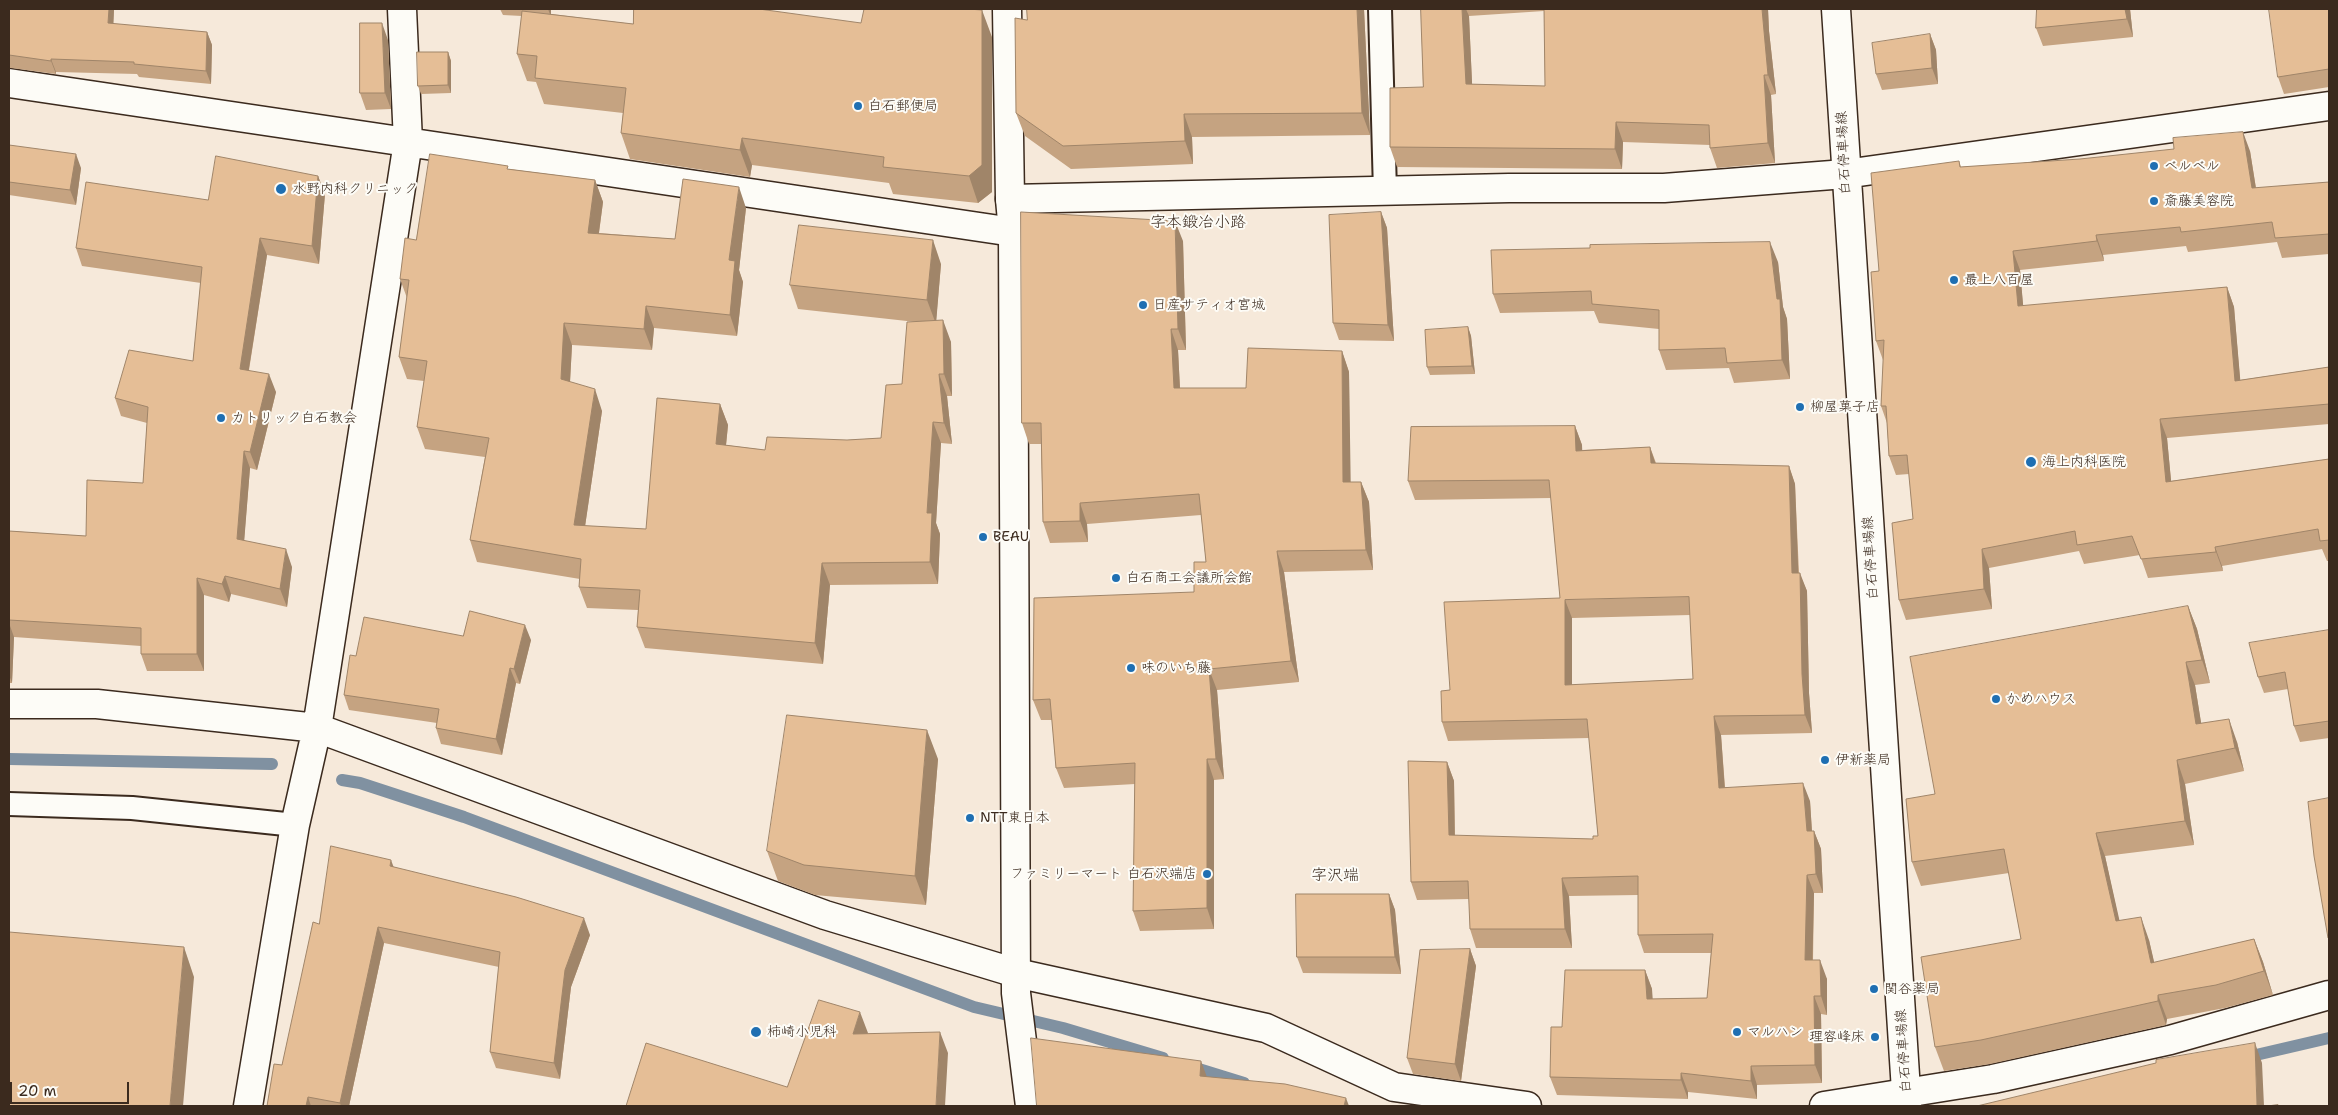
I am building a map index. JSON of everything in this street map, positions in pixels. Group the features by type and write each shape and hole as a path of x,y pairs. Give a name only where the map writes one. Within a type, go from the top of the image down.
{"street":[{"path":"248,1106 295,826 317,728 408,142 402,9"},
{"path":"1007,9 1010,199 1013,232 1016,983 1019,1031 1030,1106"},
{"name":"白石停車場線","path":"1836,9 1845,174 1907,1099"},
{"path":"9,84 1013,232"},
{"path":"1010,199 1664,188 1845,174 2329,106"},
{"path":"9,704 97,704 317,728 825,915 1016,983 1266,1028 1394,1087 1527,1106"},
{"path":"1824,1106 1907,1099 2170,1040 2329,995"}],"lane":[{"path":"1380,9 1385,192"},
{"path":"9,804 132,808 295,826"}],"building":[{"path":"9,9 109,9 108,23 207,32 206,71 134,64 134,62 51,59 51,61 9,55"},
{"path":"634,9 759,9 861,23 864,9 982,10 982,165 969,176 883,167 884,157 742,138 740,150 621,133 626,88 535,78 537,56 517,54 522,11 633,24"},
{"path":"1027,9 1357,9 1362,113 1184,114 1185,141 1063,146 1016,113 1015,18 1027,20"},
{"path":"1421,9 1462,9 1466,84 1545,86 1544,9 1762,9 1768,75 1764,75 1768,143 1710,148 1709,125 1616,122 1615,149 1390,147 1390,88 1423,87"},
{"path":"2037,9 2125,9 2127,19 2036,28"},
{"path":"2269,9 2329,9 2329,69 2278,77"},
{"path":"360,23 382,23 385,93 360,93"},
{"path":"1930,34 1932,68 1876,74 1872,43"},
{"path":"417,52 448,52 448,85 418,86"},
{"path":"2243,132 2252,188 2329,182 2329,234 2275,238 2272,222 2181,232 2180,227 2096,235 2097,241 2013,251 2018,306 2227,287 2235,381 2329,367 2329,404 2160,419 2166,482 2329,459 2329,540 2320,541 2318,529 2215,547 2216,552 2141,559 2132,536 2077,545 2075,531 1982,549 1984,589 1899,600 1892,523 1913,519 1907,455 1889,456 1886,406 1881,406 1884,340 1876,341 1871,272 1879,271 1871,173 1959,161 1960,167 2080,159 2174,149 2173,138"},
{"path":"9,145 76,154 70,190 9,182"},
{"path":"430,154 508,166 507,169 595,180 588,233 675,239 683,179 739,187 729,260 735,261 730,315 646,306 644,329 564,323 561,379 595,389 574,525 646,529 657,398 720,404 716,444 765,450 767,437 847,440 881,438 886,385 902,384 907,322 943,320 944,374 939,374 944,423 933,422 927,513 932,513 930,562 822,563 815,643 637,627 640,590 579,587 581,559 470,540 489,438 417,427 427,361 399,357 409,280 400,279 405,238 416,240"},
{"path":"216,156 318,176 312,246 260,238 240,369 269,374 250,452 244,451 237,539 286,549 280,589 225,576 222,584 197,578 197,654 141,654 141,628 9,620 9,531 86,536 87,480 143,483 148,407 115,398 129,350 193,361 202,267 76,248 86,182 208,200"},
{"path":"1021,212 1175,221 1178,329 1171,329 1174,388 1246,388 1248,348 1342,351 1343,482 1361,482 1366,550 1277,551 1291,661 1209,669 1216,759 1207,759 1207,908 1133,911 1135,763 1056,768 1050,699 1033,700 1034,598 1194,592 1194,562 1206,562 1199,494 1080,503 1080,521 1043,522 1041,423 1022,423"},
{"path":"1381,212 1388,325 1333,323 1329,215"},
{"path":"799,225 933,240 927,300 790,285"},
{"path":"1770,242 1777,299 1780,299 1782,360 1727,363 1725,348 1659,350 1659,310 1592,304 1591,291 1493,294 1491,250 1590,248 1590,245"},
{"path":"1468,327 1472,366 1427,367 1425,330"},
{"path":"1575,426 1576,451 1650,447 1651,463 1789,466 1792,573 1800,573 1802,674 1805,715 1714,716 1719,788 1803,783 1807,831 1814,831 1816,874 1807,875 1805,960 1820,960 1821,996 1814,996 1815,1065 1751,1066 1751,1081 1681,1073 1681,1080 1550,1077 1551,1027 1562,1027 1565,970 1645,970 1647,999 1707,998 1713,934 1638,935 1638,876 1562,878 1565,929 1470,929 1468,881 1411,882 1408,761 1447,762 1449,835 1593,839 1593,836 1598,836 1587,719 1442,722 1441,691 1450,690 1444,602 1560,598 1549,480 1408,481 1411,427","holes":["1689,597 1693,679 1565,685 1565,600"]},
{"path":"2188,606 2202,660 2186,662 2196,724 2229,719 2235,748 2177,760 2185,821 2096,833 2116,921 2141,917 2151,963 2254,939 2264,971 2216,985 2158,995 2158,1001 1981,1040 1935,1047 1921,957 2021,939 2004,849 1912,862 1906,799 1935,794 1910,657"},
{"path":"470,611 525,625 514,669 510,668 496,739 436,728 439,709 344,695 350,655 356,656 364,617 463,636"},
{"path":"2329,630 2329,721 2294,726 2285,672 2258,677 2249,643"},
{"path":"787,715 927,730 915,876 804,865 767,851"},
{"path":"2329,798 2328,938 2314,856 2308,802"},
{"path":"331,846 391,860 390,866 516,897 584,918 565,970 554,1063 490,1052 500,952 378,927 340,1103 308,1097 306,1106 267,1106 274,1064 282,1065 313,922 319,924"},
{"path":"1296,894 1389,894 1395,957 1297,957"},
{"path":"9,932 184,947 170,1106 9,1106"},
{"path":"1470,949 1455,1064 1407,1058 1420,950"},
{"path":"819,1000 860,1012 853,1034 940,1032 936,1106 626,1106 646,1043 787,1087"},
{"path":"1031,1038 1201,1061 1200,1076 1285,1084 1346,1098 1344,1106 1037,1106"},
{"path":"2255,1043 2257,1106 1977,1106 2156,1063 2156,1060"}],"waterway":[{"path":"9,759 272,764"},
{"path":"342,780 360,783 464,817 974,1007 1063,1028 1163,1058"},
{"path":"2243,1058 2329,1038"},
{"path":"1189,1066 1244,1083"}],"place":[{"name":"白石郵便局","path":"858,106"},
{"name":"ベルベル","path":"2154,166"},
{"name":"水野内科クリニック","path":"281,189"},
{"name":"斎藤美容院","path":"2154,201"},
{"name":"最上八百屋","path":"1954,280"},
{"name":"日産サティオ宮城","path":"1143,305"},
{"name":"柳屋菓子店","path":"1800,407"},
{"name":"カトリック白石教会","path":"221,418"},
{"name":"海上内科医院","path":"2031,462"},
{"name":"BEAU","path":"983,537"},
{"name":"白石商工会議所会館","path":"1116,578"},
{"name":"味のいち藤","path":"1131,668"},
{"name":"かめハウス","path":"1996,699"},
{"name":"伊新薬局","path":"1825,760"},
{"name":"NTT東日本","path":"970,818"},
{"name":"ファミリーマート 白石沢端店","path":"1207,874"},
{"name":"関谷薬局","path":"1874,989"},
{"name":"柿崎小児科","path":"756,1032"},
{"name":"マルハン","path":"1737,1032"},
{"name":"理容峰床","path":"1875,1037"}],"district":[{"name":"字本鍛冶小路","path":"1198,223"},
{"name":"字沢端","path":"1335,876"}]}
